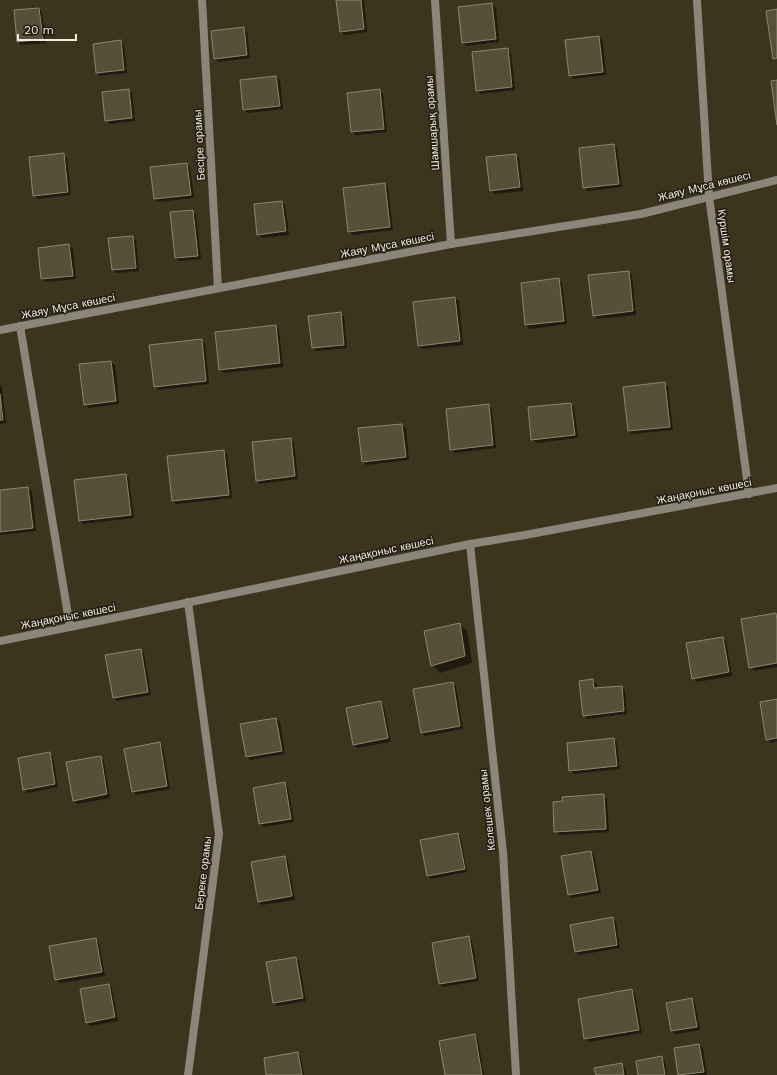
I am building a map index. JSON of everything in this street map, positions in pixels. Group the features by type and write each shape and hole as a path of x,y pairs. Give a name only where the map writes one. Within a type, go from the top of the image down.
{"street":[{"name":"Бесіре орамы","path":"202,0 218,288"},
{"name":"Шамшарық орамы","path":"435,0 451,244"},
{"name":"Күршім орамы","path":"697,0 709,196 749,494"},
{"name":"Жаяу Мұса көшесі","path":"0,330 451,244 641,214 777,180"},
{"path":"20,326 70,627"},
{"name":"Жаңақоныс көшесі","path":"0,641 470,544 777,488"},
{"name":"Келешек орамы","path":"470,544 503,852 516,1075"},
{"name":"Береке орамы","path":"188,602 220,834 188,1075"}],"building":[{"path":"336,0 361,0 364,29 340,32"},
{"path":"492,3 496,39 462,43 458,7"},
{"path":"39,8 43,39 17,42 14,10"},
{"path":"777,9 777,58 773,59 766,11"},
{"path":"244,27 247,55 214,59 211,31"},
{"path":"599,36 603,72 569,76 565,40"},
{"path":"121,40 124,70 96,73 93,44"},
{"path":"508,48 512,87 476,91 472,52"},
{"path":"276,76 280,106 243,110 240,80"},
{"path":"777,80 777,125 771,81"},
{"path":"129,89 132,118 105,121 102,92"},
{"path":"380,89 384,129 351,132 347,93"},
{"path":"614,144 619,184 583,188 579,148"},
{"path":"64,153 68,192 33,196 29,157"},
{"path":"516,154 520,187 490,191 486,157"},
{"path":"187,163 191,195 154,199 150,167"},
{"path":"385,183 390,227 348,232 343,188"},
{"path":"282,201 286,231 257,235 254,204"},
{"path":"193,210 198,256 175,258 170,212"},
{"path":"133,236 136,268 112,270 108,238"},
{"path":"69,244 73,276 41,279 38,248"},
{"path":"629,271 633,311 593,316 588,275"},
{"path":"559,278 564,321 525,325 521,283"},
{"path":"455,297 460,341 418,346 413,302"},
{"path":"341,312 344,345 312,348 308,316"},
{"path":"276,325 280,363 219,370 215,332"},
{"path":"202,339 206,381 154,387 149,345"},
{"path":"111,361 116,401 84,405 79,364"},
{"path":"665,382 670,427 628,431 623,387"},
{"path":"0,394 3,420 0,420"},
{"path":"571,403 575,435 531,440 528,407"},
{"path":"489,404 493,445 450,450 446,409"},
{"path":"402,424 406,457 362,462 358,428"},
{"path":"291,438 295,476 256,481 252,442"},
{"path":"224,450 229,495 172,501 167,456"},
{"path":"126,474 131,515 79,521 74,480"},
{"path":"28,487 33,528 0,532 0,490"},
{"path":"776,613 777,663 749,668 741,619"},
{"path":"460,623 465,656 431,666 424,631"},
{"path":"723,637 729,672 692,679 686,643"},
{"path":"141,649 148,692 113,698 105,655"},
{"path":"593,679 594,688 622,686 624,711 583,716 579,681"},
{"path":"453,682 460,726 421,733 413,689"},
{"path":"777,699 777,738 766,740 760,702"},
{"path":"381,701 388,738 353,745 346,708"},
{"path":"276,718 282,751 246,757 240,724"},
{"path":"614,738 617,766 569,771 567,743"},
{"path":"160,742 167,786 132,792 124,749"},
{"path":"50,752 55,784 23,790 18,758"},
{"path":"101,756 107,794 73,801 66,762"},
{"path":"285,782 291,819 259,824 253,788"},
{"path":"604,794 606,829 554,832 553,802 563,801 562,797"},
{"path":"458,833 465,869 427,876 420,840"},
{"path":"591,851 598,890 568,895 561,856"},
{"path":"285,856 292,896 258,902 251,862"},
{"path":"613,917 617,945 575,952 570,925"},
{"path":"469,936 476,978 439,984 432,943"},
{"path":"96,938 102,972 55,980 49,946"},
{"path":"296,957 303,998 273,1003 266,962"},
{"path":"109,984 115,1017 86,1023 80,989"},
{"path":"632,989 639,1030 584,1039 578,999"},
{"path":"692,998 697,1027 671,1031 666,1003"},
{"path":"475,1034 482,1075 445,1075 439,1041"},
{"path":"699,1044 704,1072 678,1075 674,1048"},
{"path":"298,1052 302,1075 266,1075 264,1058"},
{"path":"662,1056 665,1075 638,1075 636,1061"},
{"path":"622,1063 624,1075 596,1075 594,1068"}]}
